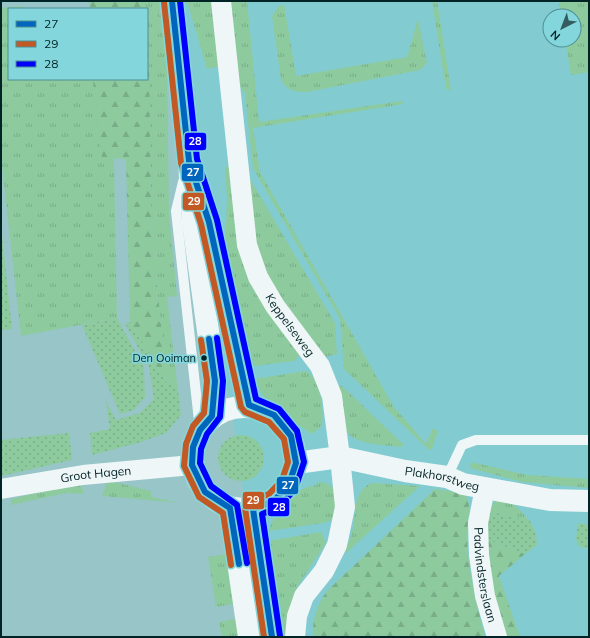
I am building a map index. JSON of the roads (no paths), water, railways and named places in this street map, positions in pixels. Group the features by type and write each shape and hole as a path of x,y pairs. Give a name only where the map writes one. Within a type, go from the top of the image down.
{"main road":[{"path":"172,1 189,161 193,223 215,381 206,423 192,447 192,466 205,492 230,508 253,509 274,501 289,484 296,463 291,436 274,415 249,405 230,407 206,423"},
{"path":"189,161 209,222 249,405"},
{"name":"Plakhorstweg","path":"296,463 340,457 405,471 447,477 463,484 550,500 589,501"},
{"path":"230,508 249,637"},
{"path":"253,509 272,637"}],"street":[{"name":"Keppelseweg","path":"221,1 247,244 258,277 275,306 320,366 332,396 340,457 345,506 339,538 324,571 304,596 297,616 295,637"},
{"name":"Groot Hagen","path":"1,489 91,474 192,466"},
{"name":"Padvindsterslaan","path":"485,488 478,523 479,555 486,596 497,637"}],"lane":[{"path":"447,477 462,445 476,440 589,440"}],"place":[{"name":"Den Ooiman","path":"204,358"}]}
